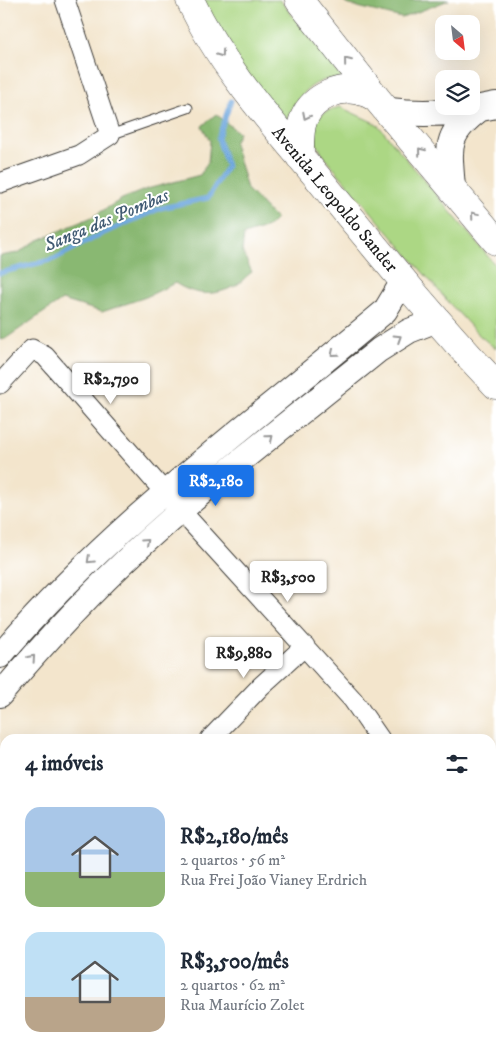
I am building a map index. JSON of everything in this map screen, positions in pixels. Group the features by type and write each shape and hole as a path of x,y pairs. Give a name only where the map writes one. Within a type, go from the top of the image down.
{"highway":[{"name":"Avenida Leopoldo Sander","path":"190,0 211,40 253,101 403,281 496,385"},
{"path":"299,0 383,105 496,240"},
{"path":"300,157 300,135 304,118 314,104 328,94 344,90 362,91 383,105"},
{"path":"465,352 496,363"}],"main road":[{"path":"383,105 418,114 448,113 488,106"},
{"path":"452,188 450,155 452,138 463,121 488,106"}],"street":[{"path":"0,183 78,155 110,135 65,0"},
{"path":"0,656 45,605 84,566 165,491 385,311 403,281"},
{"path":"0,695 95,590 181,510 379,350 409,331 437,320"},
{"path":"0,384 32,349 45,356 353,700 377,734"},
{"path":"215,734 261,686 305,646"}],"lane":[{"path":"110,135 188,108"}],"green space":[{"path":"199,0 280,0 342,78 324,80 310,88 296,103 286,121 230,54"},
{"path":"343,0 449,0 402,18 346,4"},
{"path":"340,107 377,124 496,266 496,349 479,335 450,304 325,158 314,137 315,124 324,113"},
{"path":"216,114 239,133 234,143 247,189 276,219 268,227 244,235 242,251 252,272 236,286 225,290 203,293 189,290 175,283 146,297 102,312 62,300 5,339 0,340 0,256 18,253 36,241 92,217 122,199 147,189 200,175 208,162 210,141 202,126"}],"waterway":[{"name":"Sanga das Pombas","path":"0,273 54,259 102,234 161,208 208,198 227,166 218,138 231,101"}]}
